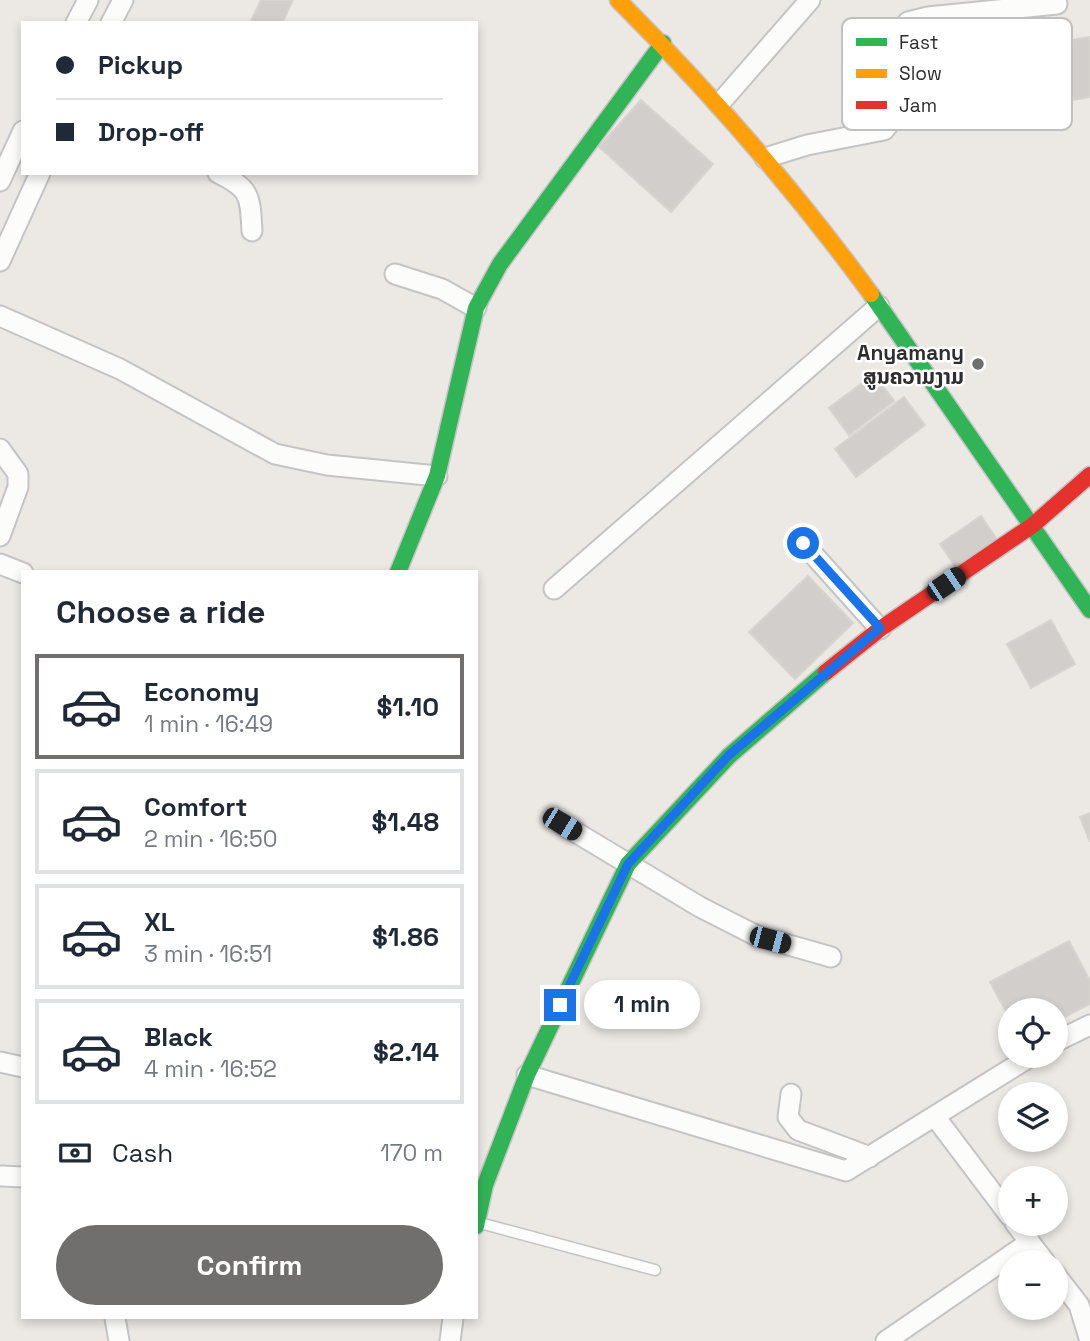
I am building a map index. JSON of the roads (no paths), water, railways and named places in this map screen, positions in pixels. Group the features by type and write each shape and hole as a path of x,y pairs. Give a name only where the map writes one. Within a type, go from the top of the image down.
{"street":[{"path":"77,21 88,0"},
{"path":"112,21 123,0"},
{"path":"720,103 810,0"},
{"path":"623,2 720,103 879,306 1090,610"},
{"path":"924,18 1057,4"},
{"path":"399,570 437,476 476,308 500,264 663,43"},
{"path":"765,158 807,145 884,130"},
{"path":"1,177 21,135"},
{"path":"0,261 39,175"},
{"path":"221,175 245,189 250,200 252,231"},
{"path":"395,274 442,289 476,308"},
{"path":"554,589 879,306"},
{"path":"0,316 120,369 275,454 327,465 437,476"},
{"path":"0,449 18,474 18,487 0,536"},
{"path":"478,1215 485,1185 527,1075 628,864 729,755 880,628 1033,525 1090,475"},
{"path":"803,543 880,628"},
{"path":"0,564 21,572"},
{"path":"562,824 700,907 757,936 831,957"},
{"path":"1068,1036 1090,1026"},
{"path":"0,1062 21,1067"},
{"path":"527,1075 845,1171 936,1118 1013,1068"},
{"path":"791,1094 788,1117 797,1130 870,1157"},
{"path":"936,1118 998,1200"},
{"path":"2,1176 21,1177"},
{"path":"1025,1236 1036,1250"},
{"path":"886,1341 1030,1242"},
{"path":"1068,1291 1079,1305 1090,1341"},
{"path":"115,1319 119,1341"}],"lane":[{"path":"478,1225 655,1269"}],"place":[{"name":"Anyamany ສູນຄວາມງາມ","path":"978,364"}]}
